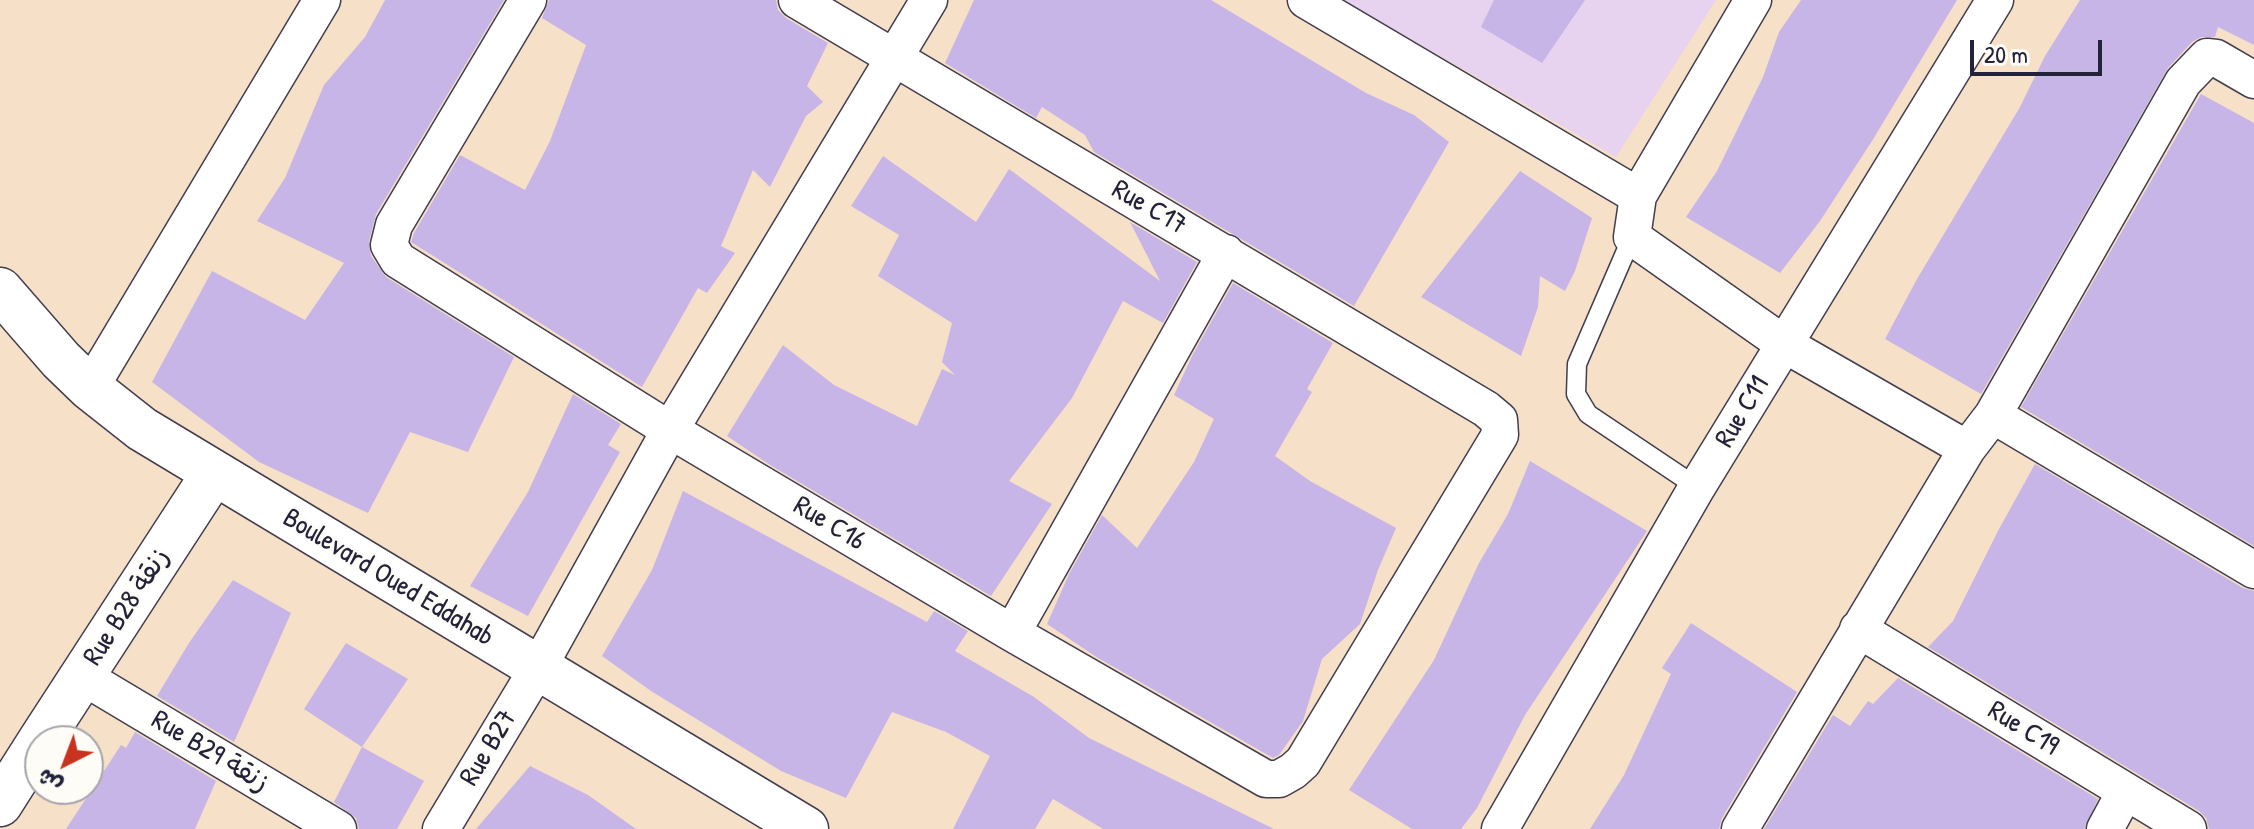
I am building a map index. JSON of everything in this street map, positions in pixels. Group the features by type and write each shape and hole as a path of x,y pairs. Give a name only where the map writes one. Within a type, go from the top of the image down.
{"street":[{"path":"90,388 322,0"},
{"name":"Rue C16","path":"528,0 394,225 389,245 398,260 670,430 1266,779"},
{"name":"Rue C17","path":"797,0 1226,253 1486,409 1499,420 1500,435 1303,762 1279,779 1266,779"},
{"name":"Rue B27","path":"441,829 538,668 670,430 929,0"},
{"path":"1306,0 1638,196"},
{"path":"1753,0 1638,196 1632,237 1784,344 1967,449"},
{"name":"Rue C11","path":"1500,829 1697,487 1995,0"},
{"path":"1740,829 1967,449 1993,415 2183,82 2207,57 2216,58 2254,80"},
{"path":"1012,633 1226,253"},
{"name":"Boulevard Oued Eddahab","path":"0,290 61,360 90,388 142,429 806,829"},
{"path":"1993,415 2254,570"},
{"name":"Rue B28 زنقة","path":"50,725 214,473"},
{"name":"Rue C19","path":"1858,629 2188,829"},
{"name":"Rue B29 زنقة","path":"82,676 338,829"},
{"name":"Rue B28 زنقة","path":"0,804 24,766"},
{"path":"2105,829 2125,792"}],"lane":[{"path":"1632,237 1577,364 1576,394 1588,414 1697,487"}],"shaded area":[{"path":"1343,0 1716,0 1616,157"}],"building":[{"path":"385,0 504,0 376,214 369,241 371,256 386,277 514,357 468,452 410,432 368,513 259,462 152,382 212,271 305,320 344,263 257,221 285,178 324,85 365,37"},
{"path":"549,0 776,0 778,10 786,18 828,43 807,86 823,102 806,116 770,187 753,170 721,246 735,253 707,293 698,288 642,387 411,242 460,155 525,190 550,141 586,45 542,18"},
{"path":"974,0 1211,0 1366,93 1414,115 1449,142 1354,306 1094,152 1085,135 1042,107 1036,118 945,63"},
{"path":"1494,0 1585,0 1542,63 1481,27"},
{"path":"1801,0 1957,0 1872,141 1820,221 1780,273 1686,217 1717,171 1763,77 1779,32"},
{"path":"2080,0 2254,0 2254,45 2218,27 2215,37 2201,37 2192,42 2168,68 1981,394 1885,339 1917,279 2020,107 2045,56"},
{"path":"2201,94 2254,123 2254,546 2021,407"},
{"path":"883,156 976,222 1009,169 1160,281 1130,222 1197,262 1163,323 1123,301 1072,398 1009,481 1052,504 991,596 770,465 727,436 783,345 834,385 917,426 942,369 955,375 942,362 952,323 878,276 899,235 851,206"},
{"path":"1520,171 1592,218 1575,271 1565,291 1540,276 1538,307 1521,356 1421,297"},
{"path":"1233,283 1333,343 1307,389 1312,392 1275,456 1310,481 1396,528 1360,624 1322,659 1303,721 1279,755 1273,758 1098,658 1047,624 1069,574 1102,515 1137,548 1194,462 1214,419 1174,395"},
{"path":"573,394 621,424 608,445 620,452 528,616 470,586 528,492"},
{"path":"1530,461 1647,531 1525,715 1477,808 1461,829 1412,829 1349,790 1434,660 1479,563 1508,514"},
{"path":"2035,464 2243,588 2254,591 2254,829 2209,829 2206,818 2199,811 1928,647 1953,621"},
{"path":"683,491 927,622 934,611 968,631 955,651 1034,697 1089,738 1274,829 1103,829 1053,799 1035,829 953,829 990,756 946,732 892,712 846,798 781,771 651,691 602,656 652,570"},
{"path":"233,580 291,613 234,742 157,696"},
{"path":"1691,623 1797,692 1722,818 1719,829 1590,829 1624,775 1671,674 1662,668"},
{"path":"346,643 408,679 362,747 304,709"},
{"path":"1898,678 2098,799 2084,829 1764,829 1833,715 1850,726 1868,701 1873,704"},
{"path":"135,732 216,781 195,829 66,829 82,805 104,805 104,771 121,745 126,748"},
{"path":"362,747 424,781 397,829 359,829 356,818 334,802"},
{"path":"530,766 588,795 636,829 476,829"}]}
